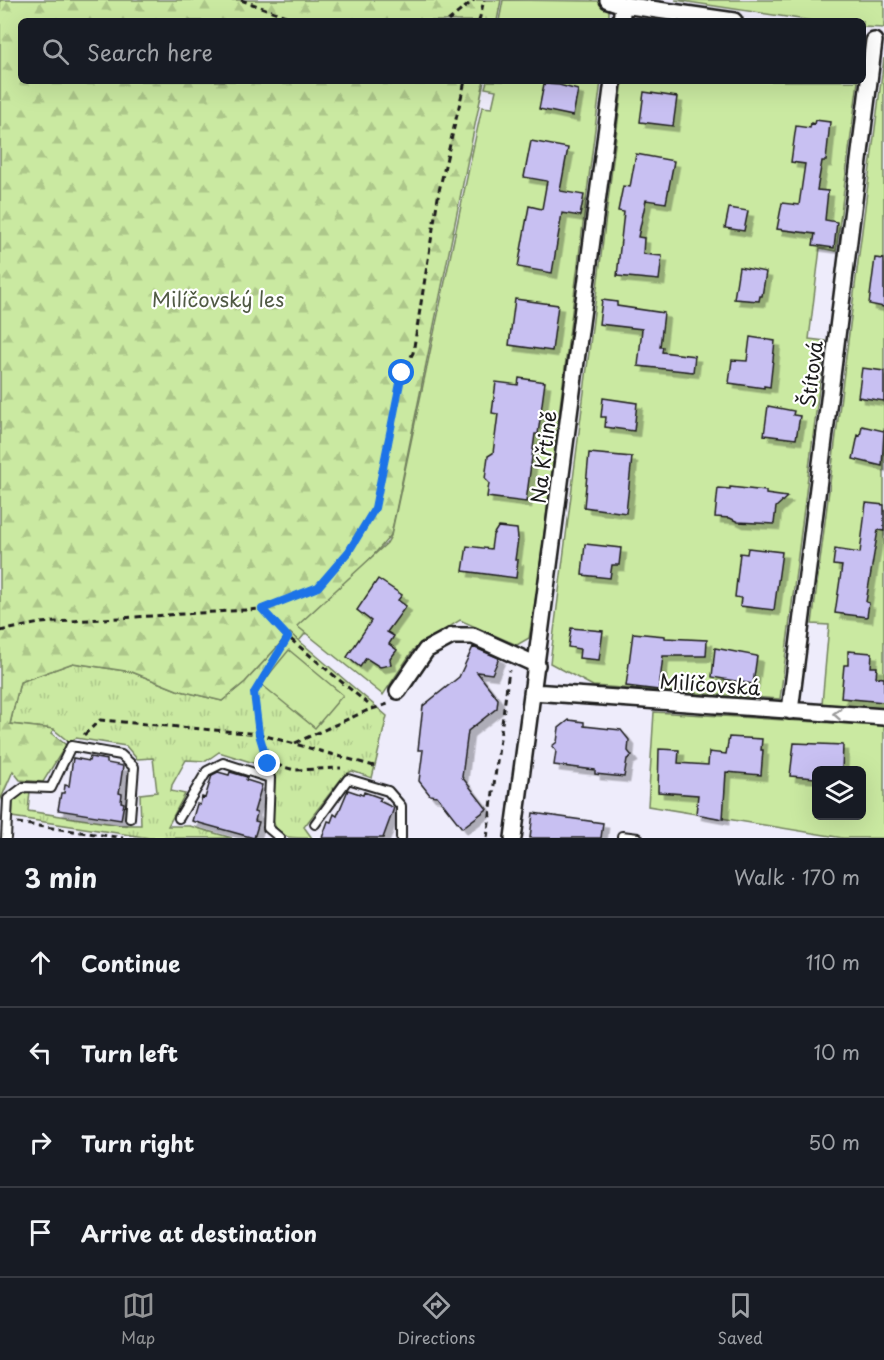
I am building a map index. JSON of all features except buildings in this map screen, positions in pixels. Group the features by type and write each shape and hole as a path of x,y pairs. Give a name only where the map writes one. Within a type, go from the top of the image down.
{"street":[{"path":"620,18 615,2 715,18"},
{"name":"Štítová","path":"790,711 873,41"},
{"name":"Na Křtině","path":"513,838 613,84"},
{"path":"398,691 426,650 452,636 472,636 537,665"},
{"name":"Milíčovská","path":"533,692 884,717"}],"lane":[{"path":"6,838 8,800 24,787 51,789 72,746 121,755 134,767 130,818"},
{"path":"179,818 207,771 223,763 270,778 268,828 279,838"},
{"path":"315,824 348,779 388,791 401,806 401,838"},
{"path":"622,838 622,836 638,838"}],"path":[{"path":"241,0 292,18"},
{"path":"452,18 474,0"},
{"path":"480,18 484,0"},
{"path":"0,632 40,623 262,609 318,587 349,551 375,508 402,373 413,353 439,191 464,84"},
{"path":"262,609 288,637 374,709 294,744"},
{"path":"270,778 259,734 254,693 288,637"},
{"path":"487,838 511,653"},
{"path":"72,746 100,720 259,734 374,766"},
{"path":"268,764 295,770 348,769 348,779"},
{"path":"7,821 123,838"}],"green space":[{"name":"Milíčovský les","path":"0,0 501,0 498,18 18,18 18,84 483,84 391,535 299,641 290,633 245,682 222,701 177,690 132,672 73,663 20,682 10,724 54,729 51,733 66,745 43,782 20,780 13,771 0,801"},
{"path":"503,0 603,1 609,4 609,18 500,18"},
{"path":"675,0 884,0 884,28 866,27 866,18 793,18"},
{"path":"884,58 884,708 822,704 829,625 812,624"},
{"path":"486,84 601,84 529,638 517,645 460,620 413,650 383,695 297,626 387,543 391,536 482,107 492,108 496,90 485,88"},
{"path":"623,84 858,84 836,251 820,248 809,339 825,341 780,699 593,686 550,663"},
{"path":"290,633 387,716 372,778 352,771 344,775 304,827 312,838 288,837 279,832 275,825 273,769 219,752 206,761 186,760 171,791 185,794 168,826 190,826 232,838 150,838 12,817 11,807 14,800 30,791 28,811 120,825 141,825 140,794 157,792 153,758 137,759 126,746 76,738 69,742 53,729 10,724 20,682 73,663 132,672 177,690 222,701 245,682"},
{"path":"289,650 343,695 315,728 261,684"},
{"path":"654,712 884,726 884,838 843,838 648,806"}],"route":[{"path":"268,764 259,734 254,693 288,637 262,609 318,587 349,551 375,508 402,373"}]}
